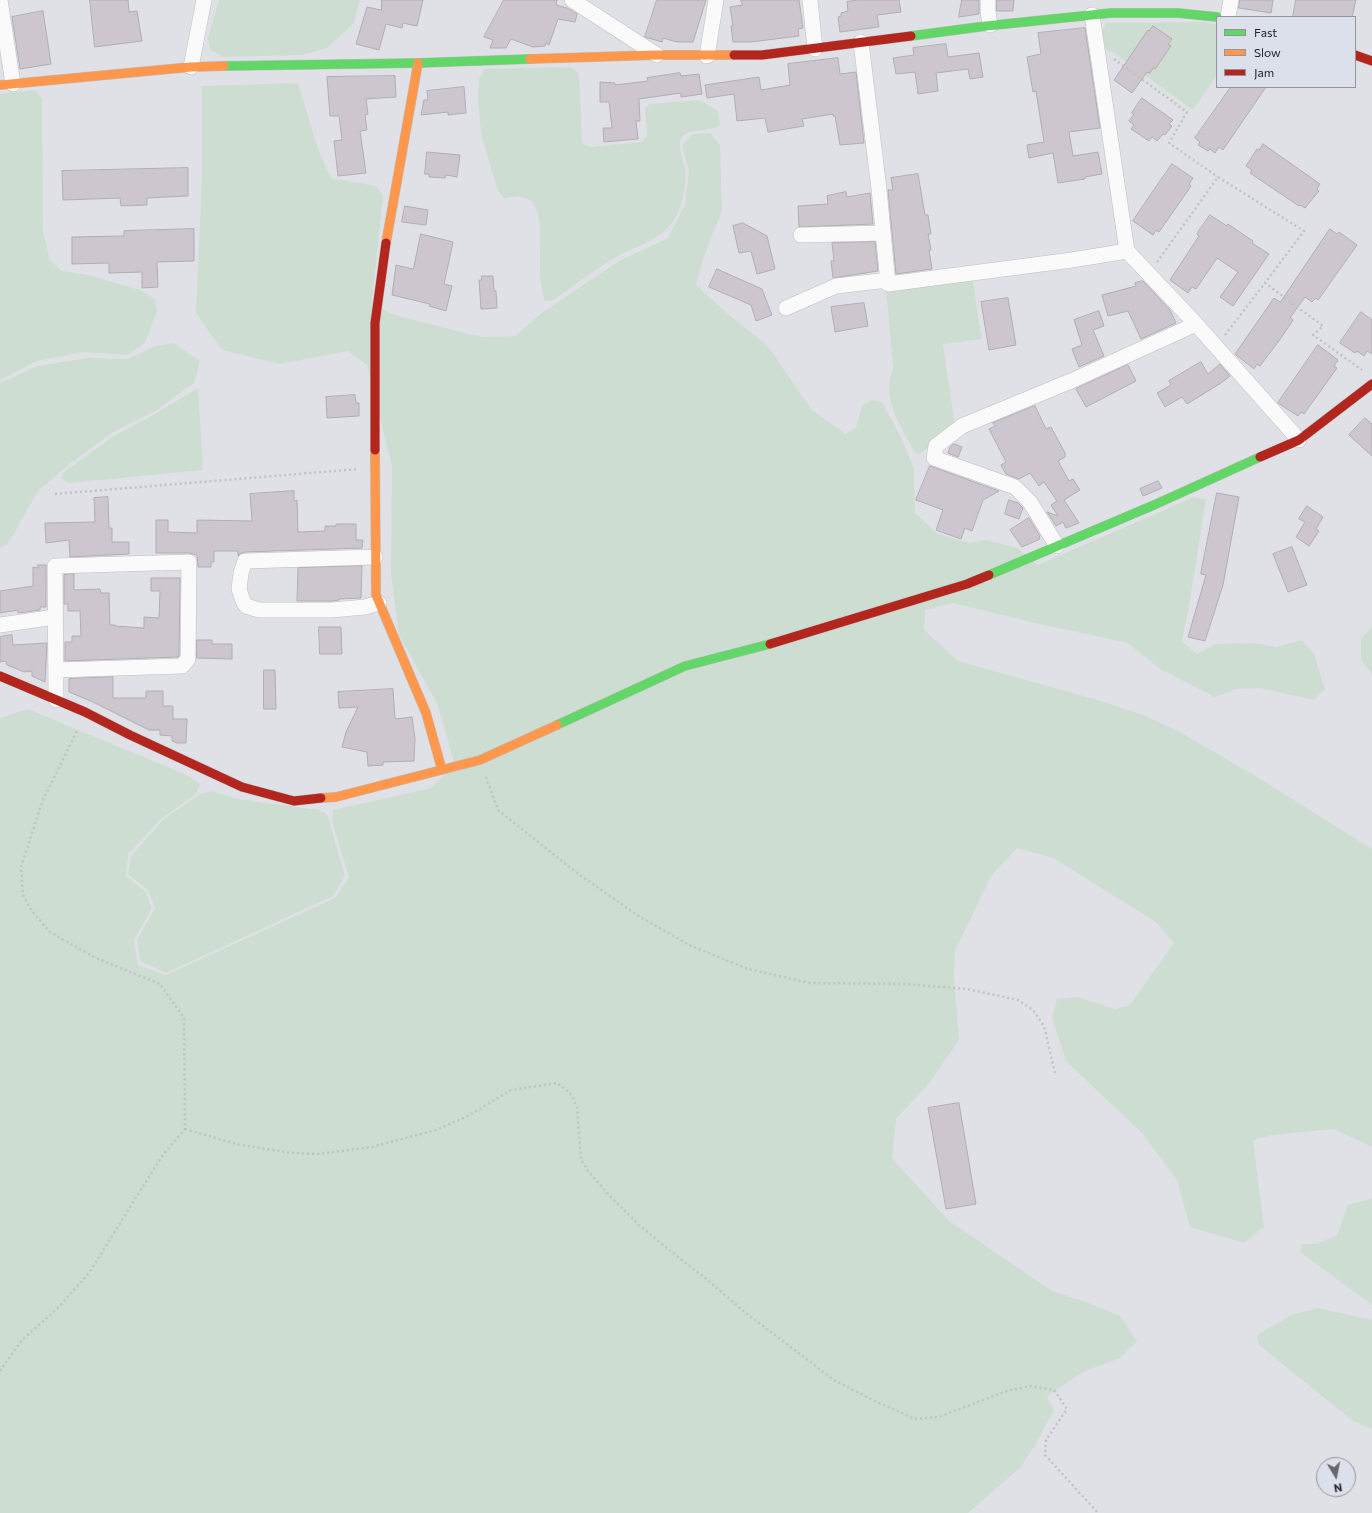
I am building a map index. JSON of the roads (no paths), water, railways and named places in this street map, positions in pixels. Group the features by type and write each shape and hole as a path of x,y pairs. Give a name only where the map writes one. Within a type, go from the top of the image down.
{"street":[{"path":"0,0 7,84 191,67 418,63 656,55 762,55 990,25 1092,15 1112,7 1179,7 1216,18"},
{"path":"191,67 204,0"},
{"path":"572,0 656,55"},
{"path":"707,56 716,0"},
{"path":"810,0 815,49"},
{"path":"988,0 990,25"},
{"path":"1228,16 1230,0"},
{"path":"1092,15 1127,251 1196,324 1299,440"},
{"path":"861,42 888,284 1127,251"},
{"path":"1356,55 1372,61"},
{"path":"418,63 389,224 375,323 376,595 426,713 442,770"},
{"path":"801,235 883,234"},
{"path":"786,308 836,286 888,280"},
{"path":"1058,546 1030,502 1015,487 934,458 936,446 962,426 1071,381 1196,324"},
{"path":"0,676 85,712 130,735 242,787 294,801 336,797 480,760 685,666 798,636 967,584 1154,505 1299,440 1372,384"},
{"path":"375,557 246,561 241,573 239,589 242,601 246,606 259,610 332,610 365,607 379,603"},
{"path":"56,670 182,666 188,659 189,562 55,566 56,700"},
{"path":"0,625 55,617"}]}
